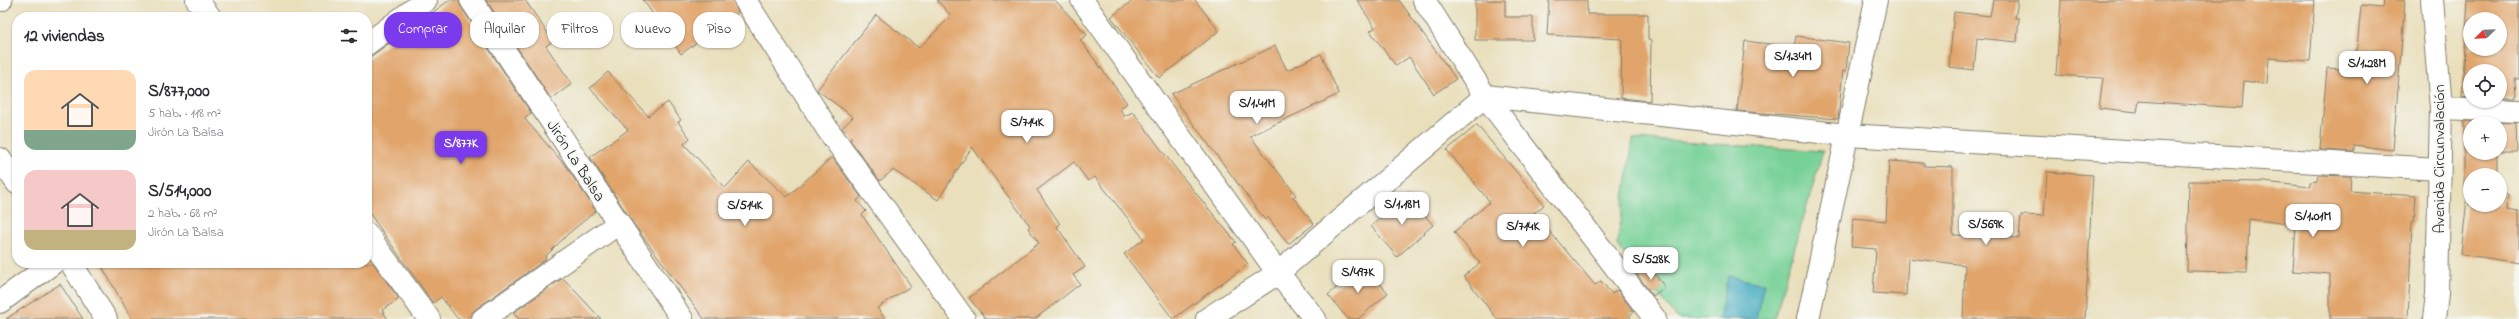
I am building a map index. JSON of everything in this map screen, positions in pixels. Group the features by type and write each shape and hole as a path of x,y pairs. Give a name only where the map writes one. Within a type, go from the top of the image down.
{"street":[{"path":"198,0 206,12"},
{"path":"372,40 426,0"},
{"name":"Jirón La Balsa","path":"471,0 682,319"},
{"path":"745,0 828,130 964,319"},
{"path":"1082,0 1278,273 1315,319"},
{"path":"1424,0 1485,96 1655,319"},
{"path":"1808,319 1876,0"},
{"name":"Avenida Circunvalación","path":"2432,0 2441,108 2437,294 2434,319"},
{"path":"1207,319 1278,273 1485,96 1847,136 2439,170"},
{"path":"2441,108 2519,111"},
{"path":"0,159 12,177"},
{"path":"483,319 619,223"},
{"path":"372,241 429,319"},
{"path":"0,302 46,268"},
{"path":"74,268 106,319"}],"green space":[{"path":"1633,139 1823,151 1774,319 1678,319 1617,245"}],"water":[{"path":"1728,276 1764,284 1756,319 1719,319"}],"building":[{"path":"450,0 459,0 461,7 470,21 470,48 488,48 531,113 524,118 565,165 596,211 569,233 545,257 546,259 476,309 466,319 458,319 441,297 433,303 372,217 372,55 384,47 462,48 462,12 433,12"},
{"path":"486,0 525,0 533,12 494,12"},
{"path":"643,0 733,0 738,12 693,12 693,45 681,54 677,48 685,48 685,12 651,12"},
{"path":"937,0 1055,0 1087,35 1080,40 1127,103 1120,109 1124,116 1133,112 1176,169 1236,242 1233,244 1248,264 1173,319 1124,254 1144,239 1095,177 1088,181 1074,162 1037,190 1060,224 1057,227 1085,267 1073,275 1080,284 1035,319 986,319 969,298 1039,243 1028,228 1030,226 972,147 938,200 893,170 880,181 850,140 852,138 842,128 853,117 817,90 876,15 919,48 951,16"},
{"path":"1133,0 1195,0 1219,31 1159,78 1111,17"},
{"path":"1357,0 1399,0 1456,79 1434,94 1409,57 1396,66 1370,31 1375,28"},
{"path":"1475,0 1505,0 1505,17 1533,17 1533,40 1475,40"},
{"path":"1549,0 1587,0 1587,14 1648,14 1648,40 1651,40 1650,101 1621,98 1622,39 1547,35"},
{"path":"1993,0 2018,0 2015,18 2019,18 2017,42 1977,38 1974,70 1949,67 1954,12 1990,16"},
{"path":"2061,0 2315,0 2310,61 2269,58 2267,84 2244,81 2242,108 2139,101 2137,112 2099,108 2103,78 2056,75"},
{"path":"2383,0 2405,0 2393,150 2354,145 2354,152 2320,150 2327,68 2355,70 2361,6 2382,8"},
{"path":"2468,0 2519,0 2519,79 2515,79 2516,98 2507,98 2507,64 2464,64 2464,56 2507,56 2507,12 2467,12"},
{"path":"539,20 547,32 547,48 572,84 551,99 518,48 539,48"},
{"path":"1796,36 1849,43 1846,71 1843,71 1838,119 1737,111 1745,41 1794,47"},
{"path":"1275,46 1287,70 1321,54 1339,94 1250,136 1296,195 1293,197 1314,224 1288,244 1268,217 1265,220 1171,94"},
{"path":"608,72 648,116 668,102 681,120 678,122 690,138 684,144 725,188 749,162 787,197 832,157 861,197 857,201 866,211 862,215 911,286 877,308 885,319 704,319 633,223 590,157 628,130 590,88"},
{"path":"2507,123 2516,123 2517,151 2507,151"},
{"path":"1477,125 1544,205 1534,213 1595,285 1601,281 1612,294 1617,290 1634,312 1629,316 1632,319 1497,319 1464,276 1480,263 1454,232 1490,202 1447,150"},
{"path":"2464,160 2497,160 2497,168 2464,168"},
{"path":"1889,161 1924,163 1924,166 1953,167 1953,235 2019,238 2021,215 2044,216 2047,172 2093,175 2085,319 1963,319 1965,265 1908,258 1906,295 1873,293 1876,249 1851,247 1853,218 1886,221"},
{"path":"2318,175 2351,176 2350,191 2416,196 2414,222 2412,222 2408,319 2330,319 2330,274 2293,271 2296,225 2249,219 2247,272 2187,271 2189,181 2264,182 2310,187 2310,182 2317,181"},
{"path":"1408,195 1433,225 1397,257 1371,226"},
{"path":"2507,209 2519,211 2519,263 2461,254 2466,212 2507,212"},
{"path":"373,263 399,299 382,310 388,319 132,319 103,268 372,268"},
{"path":"1364,264 1388,293 1358,319 1348,319 1328,295"},
{"path":"1648,266 1665,287 1653,296 1637,274"},
{"path":"563,278 601,319 519,319 513,313"},
{"path":"60,284 83,319 6,319"}]}
